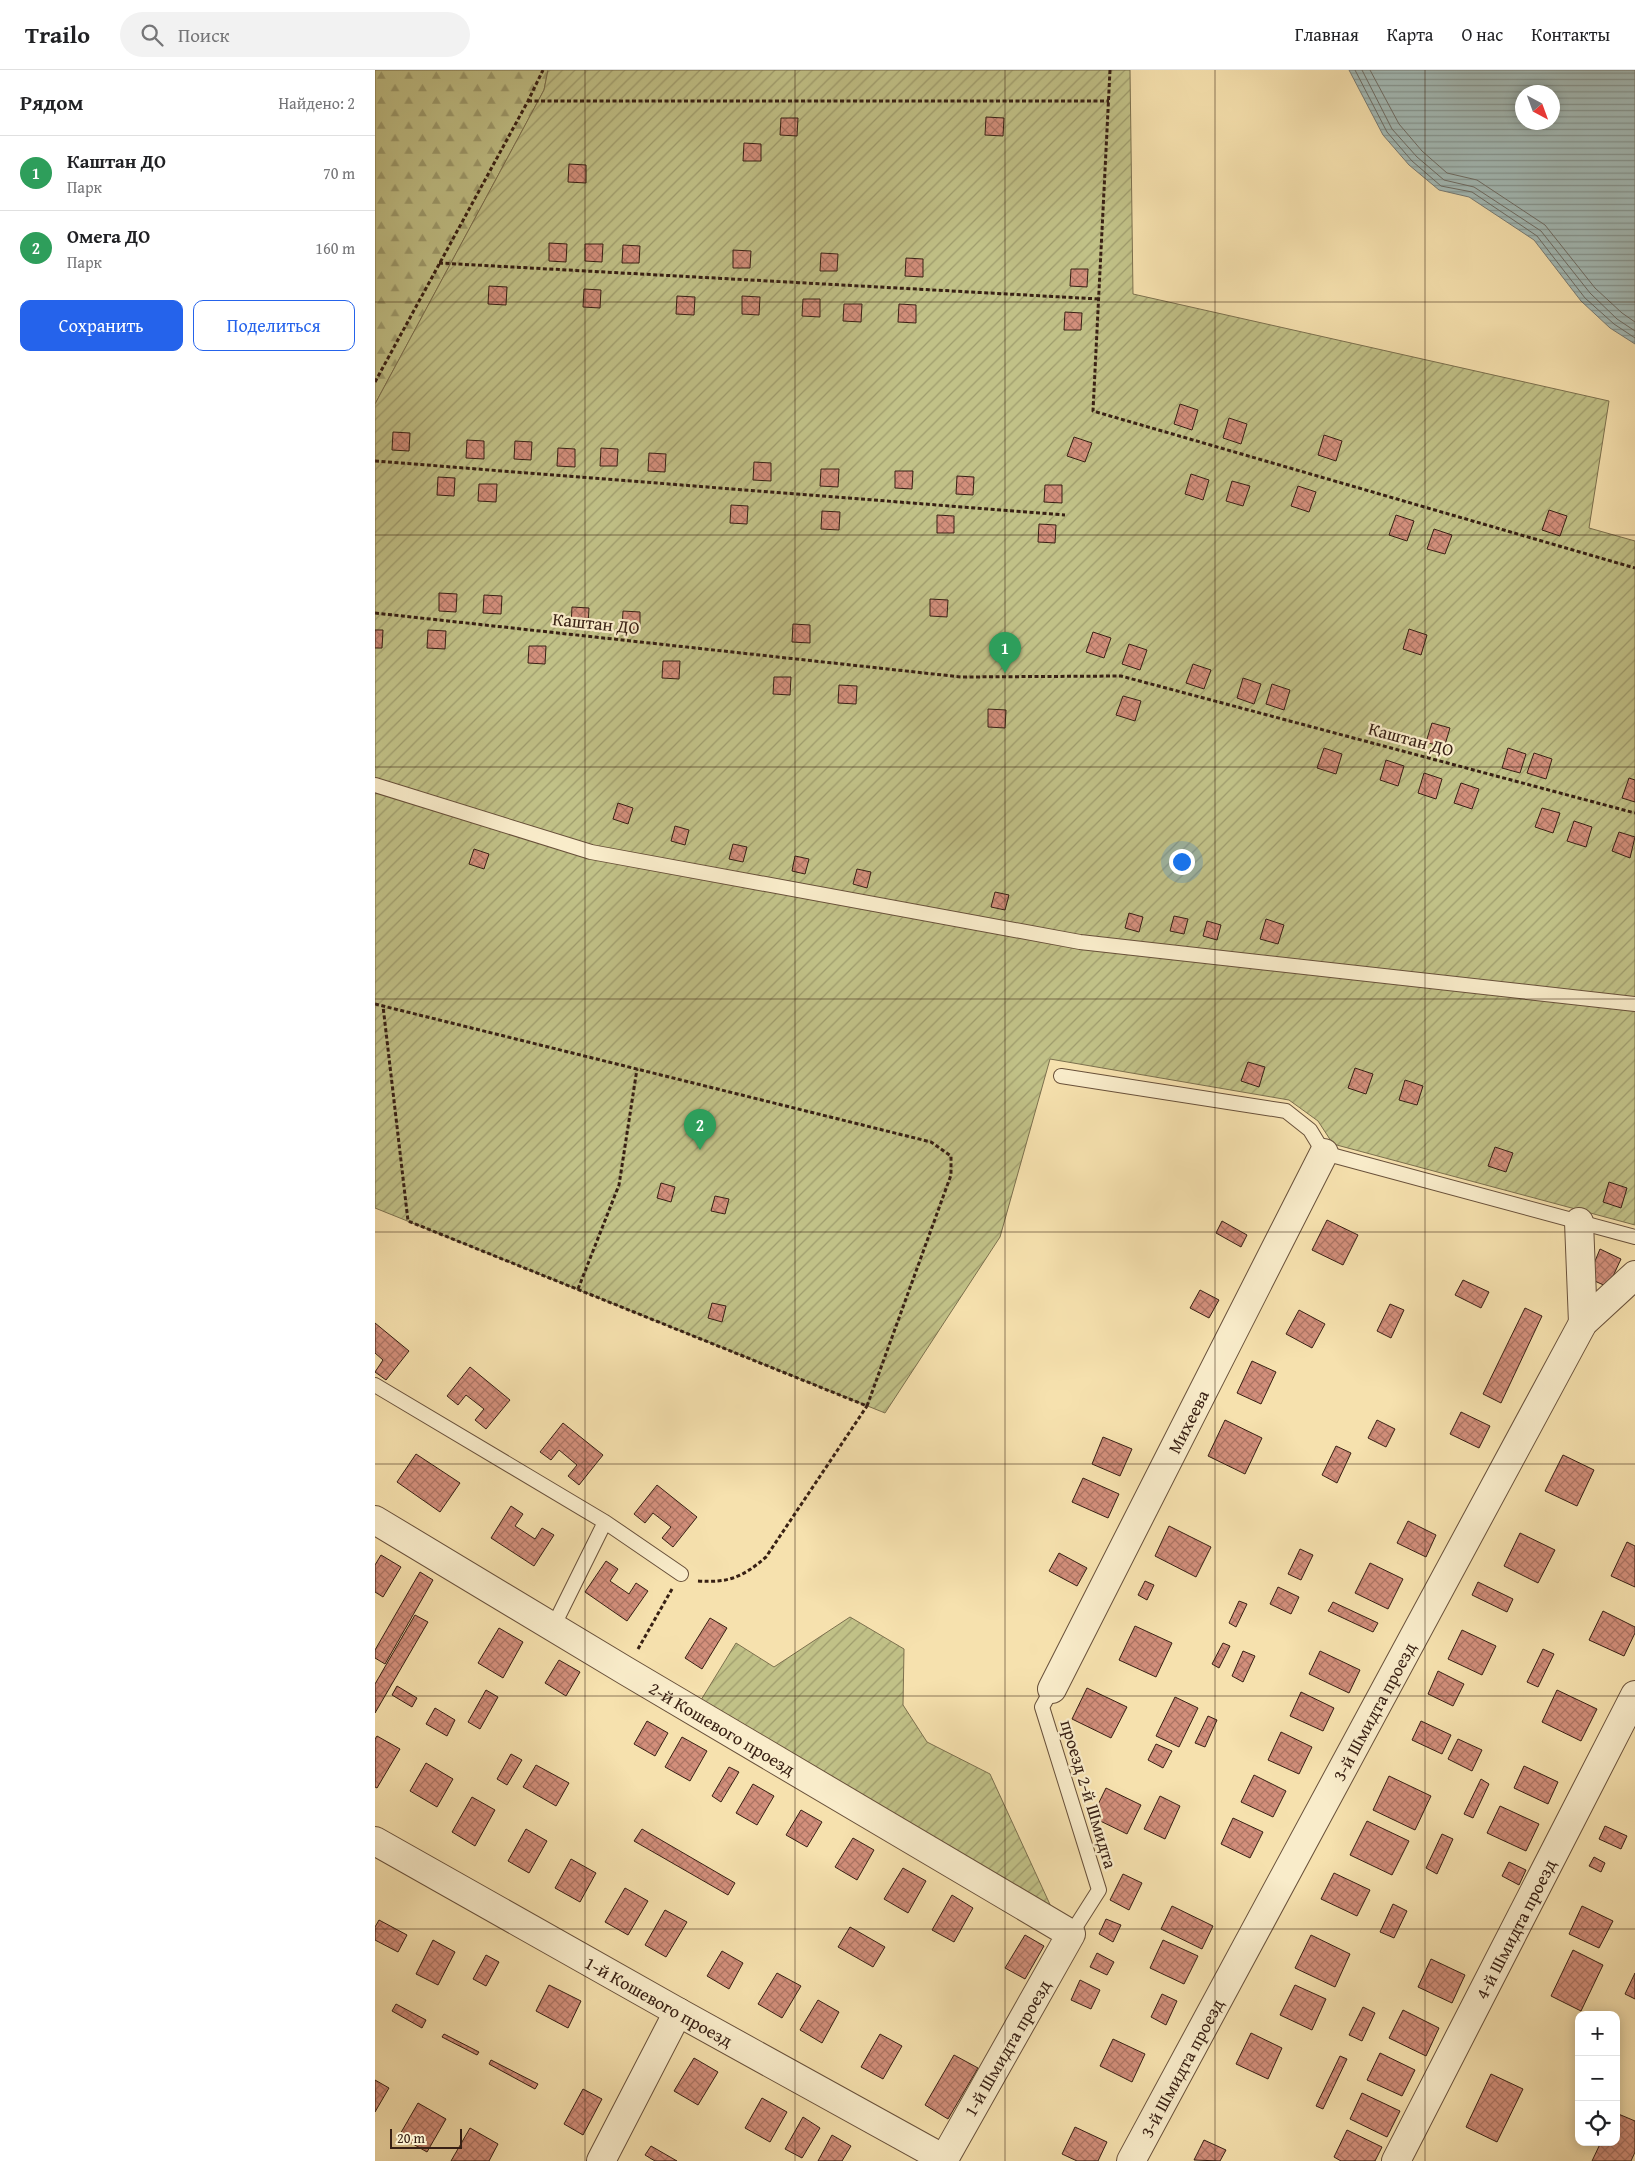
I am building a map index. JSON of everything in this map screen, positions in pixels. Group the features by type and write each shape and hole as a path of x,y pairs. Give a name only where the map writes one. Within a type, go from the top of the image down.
{"street":[{"name":"Михеева","path":"1052,1689 1324,1153"},
{"path":"1579,1222 1583,1323"},
{"name":"3-й Шмидта проезд","path":"1131,2161 1583,1323 1635,1275"},
{"name":"2-й Кошевого проезд","path":"375,1520 553,1628 1071,1934"},
{"name":"4-й Шмидта проезд","path":"1396,2161 1635,1695"},
{"name":"1-й Кошевого проезд","path":"375,1841 943,2160"},
{"name":"1-й Шмидта проезд","path":"943,2160 1071,1934"},
{"path":"601,2161 678,2012"}],"lane":[{"path":"375,785 591,852 1080,942 1635,1004"},
{"path":"1061,1076 1286,1111 1311,1130 1324,1153 1635,1237"},
{"path":"375,1385 605,1522 681,1574"},
{"path":"553,1628 605,1522"},
{"name":"проезд 2-й Шмидта","path":"1052,1689 1042,1707 1099,1890 1071,1934"}],"path":[{"path":"375,382 543,70"},
{"path":"1110,70 1093,411 1635,568"},
{"path":"528,101 1109,101"},
{"path":"439,263 1099,299"},
{"path":"375,461 1065,515"},
{"name":"Каштан ДО","path":"375,613 961,677 1121,676 1635,813"},
{"path":"375,1004 931,1142 951,1156 951,1175 867,1406 766,1557 749,1572 723,1582 699,1582 681,1574 626,1671"},
{"path":"383,1006 407,1221 867,1406"},
{"path":"578,1289 619,1185 637,1069"}],"green space":[{"path":"375,70 548,70 544,90 375,404"},
{"path":"548,70 1130,70 1133,294 1609,401 1589,528 1635,541 1635,1225 1333,1144 1318,1121 1289,1100 1050,1059 1000,1237 885,1413 375,1208 375,404 544,90"},
{"path":"850,1617 904,1649 903,1705 927,1742 990,1774 1053,1911 701,1700 736,1643 774,1667"}],"water":[{"path":"1349,70 1635,70 1635,344 1610,328 1581,301 1534,240 1469,197 1439,190 1409,165 1383,135"}],"building":[{"path":"986,117 1004,118 1003,136 985,135"},
{"path":"781,118 798,118 797,136 780,135"},
{"path":"744,143 761,144 761,161 743,161"},
{"path":"569,164 586,165 586,183 568,182"},
{"path":"549,243 567,244 566,262 549,261"},
{"path":"585,244 603,244 602,262 585,261"},
{"path":"623,245 640,246 639,263 622,263"},
{"path":"733,250 751,251 750,268 733,268"},
{"path":"821,253 838,254 837,271 820,271"},
{"path":"906,258 923,259 923,277 905,276"},
{"path":"1071,269 1088,269 1087,287 1070,286"},
{"path":"489,286 507,287 506,305 488,304"},
{"path":"584,289 601,290 600,308 583,307"},
{"path":"677,296 695,297 694,315 676,314"},
{"path":"742,296 760,297 759,315 742,314"},
{"path":"803,299 820,299 820,317 802,316"},
{"path":"844,304 862,304 861,322 843,321"},
{"path":"899,304 916,305 916,323 898,322"},
{"path":"1065,312 1082,313 1081,330 1064,330"},
{"path":"1180,404 1198,410 1192,430 1174,424"},
{"path":"1229,418 1247,424 1241,444 1223,438"},
{"path":"393,432 410,433 409,451 392,450"},
{"path":"1324,435 1342,441 1336,461 1318,455"},
{"path":"1074,437 1092,443 1085,462 1067,456"},
{"path":"467,440 484,441 484,459 466,458"},
{"path":"515,441 532,442 531,460 514,459"},
{"path":"558,448 575,449 575,467 557,466"},
{"path":"601,448 618,449 617,466 600,466"},
{"path":"649,453 666,454 665,472 648,471"},
{"path":"754,462 771,463 771,481 753,480"},
{"path":"821,469 839,469 838,487 820,486"},
{"path":"895,471 913,471 912,489 895,488"},
{"path":"1191,474 1209,480 1203,500 1185,494"},
{"path":"957,476 974,477 973,495 956,494"},
{"path":"438,477 455,478 454,496 437,495"},
{"path":"1232,481 1250,486 1243,506 1226,501"},
{"path":"479,484 497,484 496,502 478,501"},
{"path":"1045,485 1062,485 1062,503 1044,502"},
{"path":"1298,486 1316,492 1309,512 1291,506"},
{"path":"731,505 748,506 747,524 730,523"},
{"path":"1549,510 1567,516 1560,536 1542,530"},
{"path":"822,511 840,512 839,530 821,529"},
{"path":"937,515 954,516 954,533 937,533"},
{"path":"1396,515 1414,521 1407,541 1389,535"},
{"path":"1039,524 1056,525 1055,543 1038,542"},
{"path":"1434,529 1452,535 1445,554 1427,549"},
{"path":"439,593 457,594 456,612 439,611"},
{"path":"484,595 502,596 501,614 483,613"},
{"path":"930,599 948,600 947,617 930,616"},
{"path":"572,607 589,608 588,625 571,625"},
{"path":"623,611 640,612 640,630 622,629"},
{"path":"793,624 810,625 810,643 792,642"},
{"path":"1409,629 1427,635 1421,655 1403,649"},
{"path":"375,630 383,630 382,648 375,648"},
{"path":"428,630 446,631 445,649 427,648"},
{"path":"1093,632 1111,638 1104,658 1086,652"},
{"path":"1129,644 1147,650 1140,670 1122,664"},
{"path":"529,646 546,646 545,664 528,663"},
{"path":"663,661 680,661 679,679 662,678"},
{"path":"1193,664 1211,670 1204,689 1186,683"},
{"path":"774,677 791,677 790,695 773,694"},
{"path":"1243,678 1261,684 1254,704 1237,698"},
{"path":"1272,684 1290,690 1284,710 1266,704"},
{"path":"839,685 857,686 856,704 838,703"},
{"path":"1123,696 1141,701 1135,721 1116,715"},
{"path":"988,709 1006,710 1005,728 988,727"},
{"path":"1432,723 1450,728 1444,748 1426,742"},
{"path":"1324,748 1342,754 1336,774 1317,768"},
{"path":"1508,748 1526,754 1520,773 1502,768"},
{"path":"1534,753 1552,759 1546,779 1527,773"},
{"path":"1386,760 1404,766 1398,786 1380,780"},
{"path":"1424,773 1442,779 1436,799 1418,793"},
{"path":"1629,778 1635,780 1635,802 1622,798"},
{"path":"1461,783 1479,789 1472,809 1454,803"},
{"path":"618,803 633,808 628,824 613,819"},
{"path":"1542,808 1560,813 1553,833 1535,827"},
{"path":"1574,821 1592,827 1586,847 1567,841"},
{"path":"675,826 689,830 685,845 671,841"},
{"path":"1619,832 1635,837 1630,858 1612,851"},
{"path":"733,844 747,847 743,862 729,859"},
{"path":"474,849 489,854 484,869 469,864"},
{"path":"795,856 809,859 805,874 792,871"},
{"path":"857,869 871,872 867,888 853,884"},
{"path":"995,892 1009,895 1005,910 991,907"},
{"path":"1129,913 1143,917 1139,932 1125,928"},
{"path":"1174,916 1188,919 1184,934 1170,931"},
{"path":"1266,919 1284,925 1278,944 1260,939"},
{"path":"1207,921 1221,925 1217,940 1203,936"},
{"path":"1248,1062 1265,1067 1259,1087 1241,1081"},
{"path":"1355,1068 1373,1074 1366,1094 1348,1088"},
{"path":"1405,1080 1423,1086 1417,1105 1399,1100"},
{"path":"1495,1147 1513,1153 1506,1172 1488,1166"},
{"path":"1609,1182 1627,1188 1621,1208 1603,1202"},
{"path":"661,1183 675,1187 671,1202 657,1198"},
{"path":"715,1196 729,1199 725,1214 711,1211"},
{"path":"1327,1220 1358,1235 1343,1265 1312,1250"},
{"path":"1222,1221 1247,1235 1241,1247 1216,1233"},
{"path":"1600,1249 1621,1259 1608,1287 1588,1278"},
{"path":"1463,1280 1489,1292 1481,1308 1455,1295"},
{"path":"1200,1290 1219,1300 1209,1318 1190,1308"},
{"path":"712,1303 726,1306 722,1322 708,1318"},
{"path":"1390,1304 1404,1310 1391,1338 1377,1331"},
{"path":"1525,1308 1542,1316 1501,1403 1483,1394"},
{"path":"1299,1310 1325,1324 1312,1348 1286,1334"},
{"path":"375,1323 409,1351 386,1380 375,1372 383,1360 375,1353"},
{"path":"1252,1361 1276,1372 1261,1404 1237,1393"},
{"path":"470,1367 510,1400 486,1429 475,1420 484,1409 466,1395 458,1405 447,1396"},
{"path":"1461,1412 1490,1426 1479,1448 1450,1434"},
{"path":"1225,1420 1262,1438 1245,1474 1208,1456"},
{"path":"1377,1420 1395,1429 1386,1447 1368,1438"},
{"path":"563,1423 603,1455 579,1485 568,1476 577,1465 559,1450 551,1460 540,1452"},
{"path":"1103,1437 1132,1449 1120,1476 1092,1464"},
{"path":"1336,1446 1351,1453 1337,1483 1322,1475"},
{"path":"416,1454 460,1483 440,1512 397,1482"},
{"path":"1563,1455 1594,1470 1577,1506 1545,1491"},
{"path":"1083,1478 1119,1494 1108,1518 1072,1502"},
{"path":"657,1485 697,1517 673,1547 662,1538 671,1527 653,1513 645,1523 634,1514"},
{"path":"511,1506 523,1514 515,1526 535,1539 542,1528 554,1535 534,1566 491,1538"},
{"path":"1408,1521 1436,1535 1426,1557 1397,1543"},
{"path":"1169,1526 1211,1547 1196,1577 1155,1556"},
{"path":"1520,1533 1555,1550 1538,1583 1504,1566"},
{"path":"1627,1542 1635,1546 1635,1587 1611,1576"},
{"path":"1300,1549 1313,1555 1301,1580 1288,1574"},
{"path":"1059,1553 1087,1568 1077,1586 1049,1571"},
{"path":"381,1555 401,1567 383,1597 375,1592 375,1565"},
{"path":"606,1561 618,1569 610,1581 629,1594 636,1583 648,1591 627,1621 585,1592"},
{"path":"1370,1563 1403,1579 1388,1609 1355,1593"},
{"path":"420,1572 433,1580 385,1664 375,1658 375,1650"},
{"path":"1145,1581 1154,1585 1147,1600 1138,1595"},
{"path":"1478,1582 1513,1599 1507,1612 1472,1595"},
{"path":"1278,1587 1299,1597 1291,1614 1270,1604"},
{"path":"1239,1601 1247,1604 1236,1627 1229,1623"},
{"path":"1333,1602 1378,1623 1373,1632 1328,1611"},
{"path":"1603,1611 1635,1627 1635,1633 1624,1656 1589,1640"},
{"path":"415,1615 428,1622 375,1713 375,1684"},
{"path":"710,1618 727,1628 702,1669 685,1658"},
{"path":"1135,1626 1172,1643 1156,1677 1119,1660"},
{"path":"499,1628 523,1642 503,1678 478,1663"},
{"path":"1462,1630 1496,1646 1482,1675 1448,1659"},
{"path":"1223,1643 1230,1646 1219,1668 1212,1664"},
{"path":"1543,1649 1554,1654 1538,1687 1527,1682"},
{"path":"1243,1651 1255,1656 1243,1682 1232,1676"},
{"path":"1320,1651 1360,1670 1349,1693 1309,1674"},
{"path":"559,1660 580,1672 566,1696 545,1683"},
{"path":"1438,1671 1464,1684 1453,1706 1428,1694"},
{"path":"397,1686 417,1698 412,1707 392,1695"},
{"path":"1087,1688 1127,1707 1111,1738 1072,1719"},
{"path":"486,1690 498,1697 480,1729 468,1722"},
{"path":"1557,1690 1597,1709 1581,1741 1542,1722"},
{"path":"1301,1692 1334,1708 1323,1731 1290,1716"},
{"path":"1175,1697 1198,1708 1179,1747 1156,1736"},
{"path":"435,1708 455,1720 447,1736 426,1724"},
{"path":"1208,1716 1217,1720 1205,1747 1195,1743"},
{"path":"647,1721 668,1733 655,1756 634,1744"},
{"path":"1421,1721 1451,1735 1442,1754 1412,1740"},
{"path":"1281,1732 1312,1747 1299,1774 1268,1760"},
{"path":"377,1736 400,1749 377,1788 375,1787 375,1739"},
{"path":"682,1737 707,1751 690,1781 665,1767"},
{"path":"1458,1739 1482,1750 1472,1771 1448,1759"},
{"path":"1156,1744 1172,1751 1163,1768 1148,1760"},
{"path":"511,1754 522,1760 507,1785 497,1779"},
{"path":"426,1763 453,1779 437,1807 410,1791"},
{"path":"536,1765 569,1783 556,1806 523,1787"},
{"path":"1524,1766 1558,1782 1548,1804 1514,1788"},
{"path":"729,1767 739,1772 721,1802 712,1796"},
{"path":"1254,1775 1286,1791 1273,1817 1241,1802"},
{"path":"1389,1776 1431,1796 1415,1830 1373,1810"},
{"path":"1481,1779 1489,1784 1473,1818 1464,1814"},
{"path":"753,1784 774,1796 757,1825 736,1813"},
{"path":"1106,1788 1141,1805 1127,1834 1092,1817"},
{"path":"1160,1796 1180,1806 1165,1839 1144,1829"},
{"path":"472,1797 495,1810 475,1846 452,1832"},
{"path":"1500,1806 1539,1824 1526,1851 1487,1833"},
{"path":"801,1810 822,1822 807,1847 786,1835"},
{"path":"1233,1818 1263,1832 1250,1858 1221,1844"},
{"path":"1367,1821 1409,1841 1392,1875 1350,1855"},
{"path":"1605,1826 1627,1836 1621,1849 1599,1839"},
{"path":"526,1829 547,1841 529,1873 508,1861"},
{"path":"642,1829 735,1883 728,1895 634,1841"},
{"path":"1442,1834 1453,1839 1437,1874 1426,1868"},
{"path":"853,1838 874,1850 857,1880 835,1867"},
{"path":"1594,1857 1605,1863 1601,1872 1589,1866"},
{"path":"571,1859 596,1873 580,1902 555,1888"},
{"path":"1509,1862 1526,1870 1519,1885 1502,1876"},
{"path":"903,1868 926,1881 908,1913 884,1899"},
{"path":"1334,1873 1370,1890 1357,1916 1321,1899"},
{"path":"1123,1874 1142,1883 1129,1910 1110,1900"},
{"path":"625,1888 648,1901 628,1935 605,1922"},
{"path":"952,1895 973,1908 954,1942 932,1930"},
{"path":"1393,1904 1407,1911 1394,1938 1380,1932"},
{"path":"1172,1906 1213,1926 1202,1949 1161,1929"},
{"path":"1582,1906 1613,1921 1599,1948 1569,1934"},
{"path":"665,1910 687,1922 666,1957 645,1945"},
{"path":"1106,1919 1121,1925 1113,1942 1099,1934"},
{"path":"379,1920 407,1935 398,1952 375,1940 375,1927"},
{"path":"850,1927 885,1947 873,1967 838,1947"},
{"path":"1025,1935 1044,1946 1025,1979 1005,1968"},
{"path":"1311,1935 1350,1954 1335,1987 1295,1968"},
{"path":"433,1940 455,1952 438,1985 416,1974"},
{"path":"1163,1940 1198,1956 1184,1984 1150,1968"},
{"path":"1573,1950 1603,1965 1581,2011 1551,1996"},
{"path":"722,1951 743,1963 729,1989 707,1976"},
{"path":"1097,1953 1114,1962 1107,1975 1090,1967"},
{"path":"486,1955 499,1962 486,1986 473,1979"},
{"path":"1431,1959 1465,1975 1452,2003 1418,1987"},
{"path":"777,1973 801,1986 782,2018 758,2004"},
{"path":"1635,1973 1635,1999 1625,1994"},
{"path":"1080,1980 1100,1990 1091,2009 1071,2000"},
{"path":"549,1985 581,2001 568,2028 536,2011"},
{"path":"1295,1985 1326,1999 1312,2030 1280,2015"},
{"path":"1162,1994 1177,2001 1166,2025 1151,2017"},
{"path":"818,2000 839,2012 822,2043 800,2030"},
{"path":"396,2004 426,2020 422,2028 392,2011"},
{"path":"1363,2007 1375,2013 1362,2041 1349,2035"},
{"path":"1403,2010 1439,2028 1426,2056 1389,2038"},
{"path":"1251,2033 1282,2048 1268,2079 1236,2064"},
{"path":"444,2034 479,2052 477,2055 442,2037"},
{"path":"880,2034 902,2046 883,2079 861,2067"},
{"path":"1113,2039 1145,2054 1132,2082 1100,2066"},
{"path":"1380,2053 1415,2070 1402,2096 1367,2080"},
{"path":"954,2055 978,2068 948,2119 925,2105"},
{"path":"1340,2056 1347,2059 1323,2109 1316,2106"},
{"path":"694,2058 718,2072 698,2105 674,2091"},
{"path":"491,2060 538,2084 535,2089 489,2064"},
{"path":"1491,2074 1523,2089 1497,2142 1466,2127"},
{"path":"375,2080 389,2088 375,2112"},
{"path":"583,2089 602,2099 583,2135 564,2124"},
{"path":"1362,2093 1400,2111 1387,2137 1350,2119"},
{"path":"762,2098 787,2112 770,2142 745,2128"},
{"path":"418,2103 446,2119 427,2152 399,2136"},
{"path":"1620,2115 1635,2121 1635,2152 1631,2161 1592,2161 1599,2146 1620,2146"},
{"path":"803,2117 820,2128 802,2158 785,2149"},
{"path":"1075,2127 1107,2142 1098,2161 1077,2161 1062,2154"},
{"path":"470,2128 498,2144 489,2161 451,2161"},
{"path":"1347,2130 1382,2147 1375,2161 1341,2161 1334,2157"},
{"path":"832,2135 851,2146 842,2161 818,2161"},
{"path":"1204,2140 1226,2150 1220,2161 1194,2160"},
{"path":"651,2146 677,2161 655,2161 645,2155"}],"place":[{"name":"Каштан ДО","path":"1005,673"},
{"name":"Омега ДО","path":"700,1150"}]}
